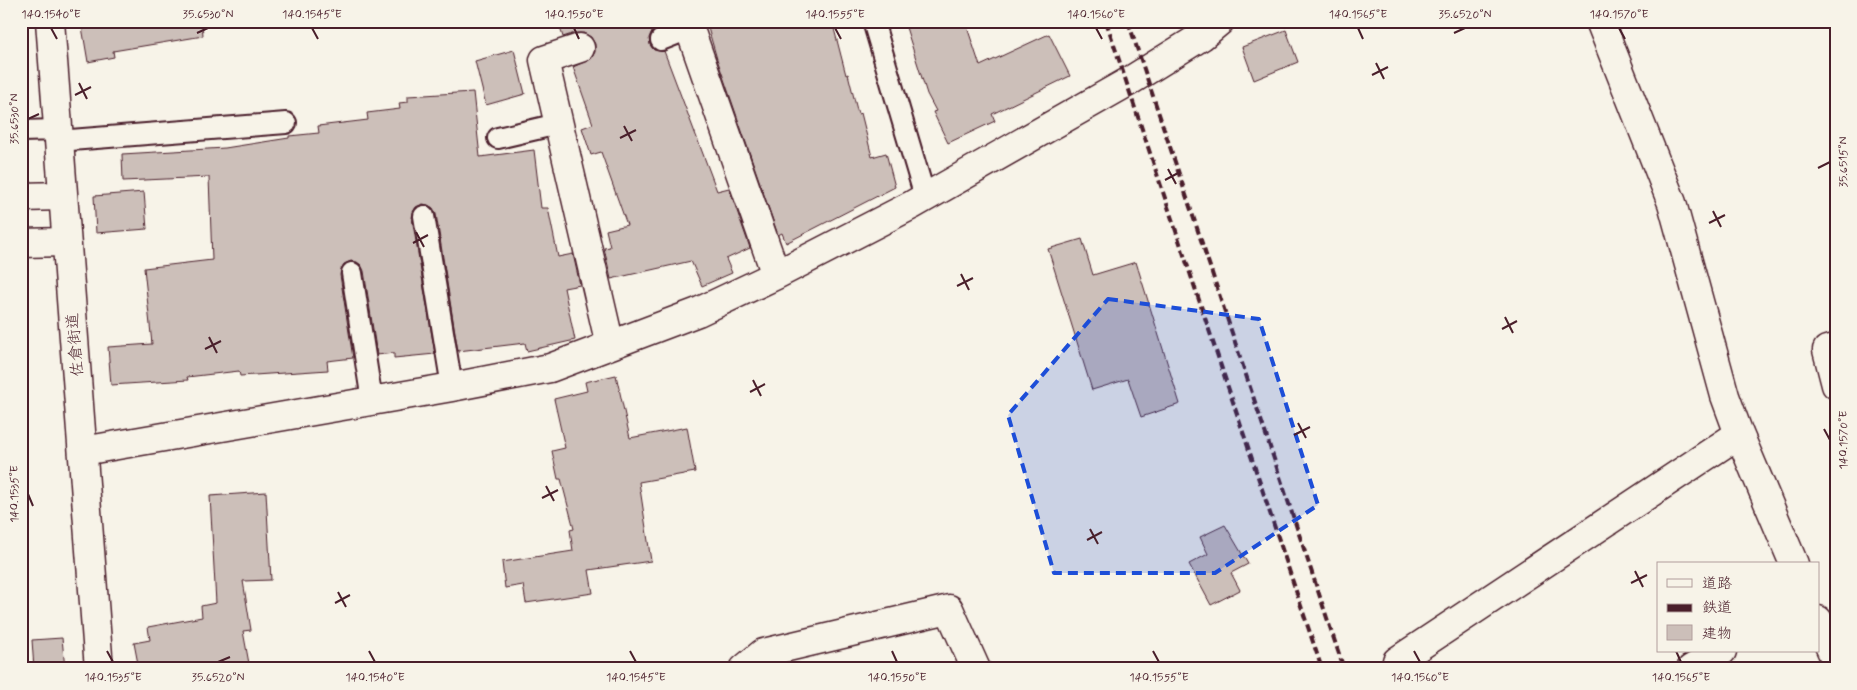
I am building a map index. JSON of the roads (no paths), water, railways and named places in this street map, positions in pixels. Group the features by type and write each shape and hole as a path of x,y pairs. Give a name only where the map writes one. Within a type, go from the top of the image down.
{"street":[{"name":"佐倉街道","path":"50,21 99,669"},
{"path":"83,451 452,387 550,368 698,312 776,275 925,197 1128,82 1202,36 1220,21"},
{"path":"1600,21 1672,203 1725,396 1793,562"},
{"path":"688,25 776,275"},
{"path":"580,48 544,60 610,345"},
{"path":"21,197 62,196"},
{"path":"21,243 66,242"},
{"path":"1836,348 1827,350 1836,385"},
{"path":"1400,669 1397,661 1739,434"},
{"path":"744,669 763,653 949,609 976,669"},
{"path":"1820,624 1835,657"},
{"path":"1691,669 1720,652"}],"lane":[{"path":"873,21 925,197"},
{"path":"661,40 688,25"},
{"path":"21,131 58,136 286,123"},
{"path":"498,138 558,124"},
{"path":"424,216 452,387"},
{"path":"352,273 372,401"}],"railway":[{"path":"1106,21 1322,669"},
{"path":"1128,21 1344,669"}]}
